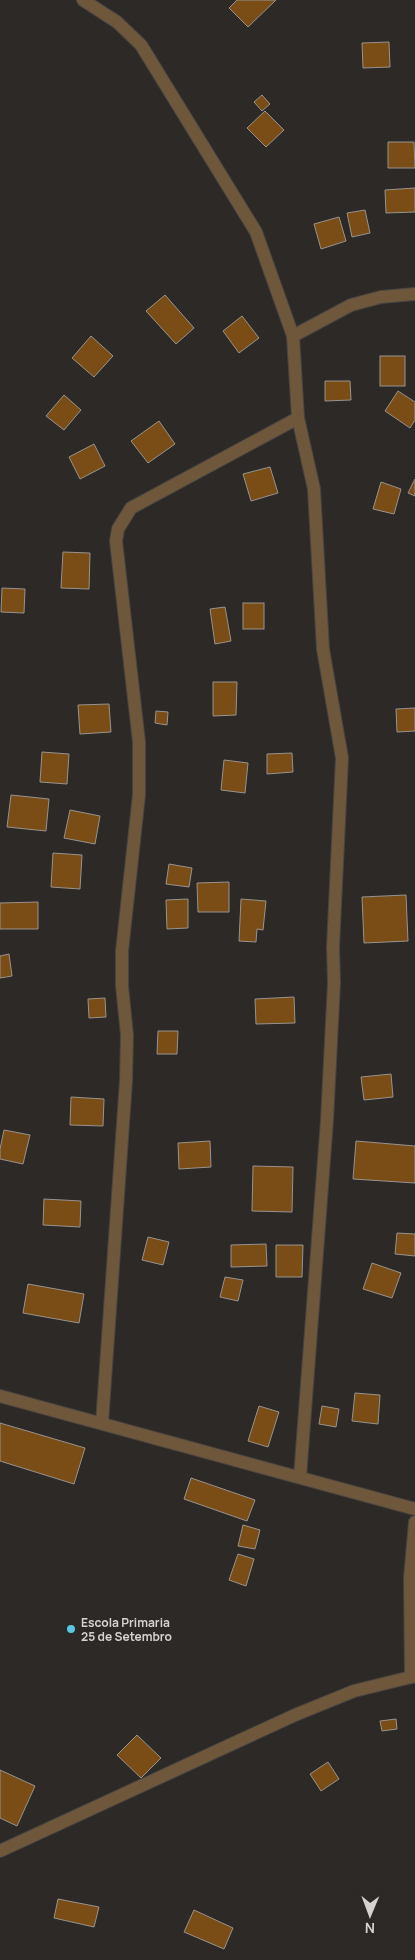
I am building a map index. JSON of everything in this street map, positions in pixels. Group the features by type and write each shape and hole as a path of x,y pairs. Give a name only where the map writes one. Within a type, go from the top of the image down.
{"street":[{"path":"83,0 117,22 141,45 256,232 293,336 298,418 314,489 323,649 342,758 327,1120 300,1477"},
{"path":"293,336 351,305 382,297 415,294"},
{"path":"102,1423 126,1081 127,1035 122,952 139,795 139,742 116,541 118,529 131,508 298,418"},
{"path":"0,1396 415,1508"},
{"path":"0,1851 295,1715 354,1691 413,1676 410,1578 415,1522"}],"building":[{"path":"237,0 276,0 248,27 229,8"},
{"path":"389,42 390,67 363,68 362,43"},
{"path":"262,95 270,104 262,111 254,102"},
{"path":"265,111 284,130 266,147 247,128"},
{"path":"388,142 414,142 415,168 388,168"},
{"path":"415,188 415,212 386,213 385,190"},
{"path":"365,210 370,233 352,237 347,213"},
{"path":"339,217 346,241 321,249 314,224"},
{"path":"165,295 194,328 176,344 146,311"},
{"path":"242,316 259,338 239,353 223,331"},
{"path":"91,336 113,356 94,377 72,358"},
{"path":"380,356 405,356 405,386 380,386"},
{"path":"325,381 350,381 351,400 325,401"},
{"path":"398,391 415,402 415,420 410,428 385,411"},
{"path":"64,395 81,410 64,430 46,416"},
{"path":"159,421 175,444 148,463 131,441"},
{"path":"94,444 105,466 80,479 69,457"},
{"path":"270,467 278,493 251,501 243,474"},
{"path":"415,479 415,496 408,493"},
{"path":"381,482 401,489 394,514 373,509"},
{"path":"63,552 90,553 89,589 61,588"},
{"path":"2,588 25,589 24,613 1,612"},
{"path":"243,603 264,603 264,629 243,629"},
{"path":"225,607 231,641 215,644 210,609"},
{"path":"213,682 237,682 236,715 213,716"},
{"path":"109,704 111,732 80,734 78,705"},
{"path":"415,708 415,731 397,732 396,709"},
{"path":"156,711 168,712 167,725 155,723"},
{"path":"42,752 69,754 67,784 40,782"},
{"path":"292,753 293,772 267,774 267,754"},
{"path":"224,760 248,763 245,793 221,790"},
{"path":"11,795 49,799 46,831 7,827"},
{"path":"70,810 100,816 95,844 64,838"},
{"path":"53,853 82,855 80,889 51,887"},
{"path":"169,864 192,868 189,887 166,884"},
{"path":"229,882 229,912 198,912 197,883"},
{"path":"406,895 408,941 364,943 362,897"},
{"path":"188,899 188,928 167,929 166,900"},
{"path":"241,899 266,901 263,930 257,929 256,942 239,941"},
{"path":"38,902 38,929 0,929 0,903"},
{"path":"9,954 12,976 0,978 0,956"},
{"path":"294,997 295,1023 256,1024 255,999"},
{"path":"105,998 106,1017 89,1018 88,999"},
{"path":"158,1031 178,1031 177,1054 157,1054"},
{"path":"391,1074 393,1097 364,1100 361,1077"},
{"path":"71,1097 104,1099 103,1126 70,1125"},
{"path":"4,1130 30,1135 23,1164 0,1159"},
{"path":"210,1141 211,1167 179,1169 178,1143"},
{"path":"356,1141 415,1146 415,1183 353,1179"},
{"path":"253,1166 293,1167 292,1212 252,1211"},
{"path":"44,1199 81,1201 80,1227 43,1225"},
{"path":"397,1233 415,1234 415,1256 395,1254"},
{"path":"148,1237 169,1242 163,1265 142,1260"},
{"path":"266,1244 267,1266 231,1267 231,1245"},
{"path":"276,1245 303,1245 302,1277 276,1277"},
{"path":"372,1263 401,1273 392,1298 363,1289"},
{"path":"225,1277 243,1280 238,1301 220,1297"},
{"path":"28,1284 84,1294 79,1323 23,1313"},
{"path":"355,1393 380,1395 378,1424 352,1421"},
{"path":"259,1406 279,1412 268,1447 248,1441"},
{"path":"322,1406 339,1409 336,1427 319,1424"},
{"path":"0,1423 85,1448 74,1484 0,1461"},
{"path":"191,1478 255,1500 247,1521 184,1499"},
{"path":"243,1525 260,1530 255,1549 238,1546"},
{"path":"238,1554 254,1559 246,1586 229,1580"},
{"path":"396,1719 397,1729 382,1731 380,1721"},
{"path":"137,1735 161,1758 141,1778 117,1755"},
{"path":"328,1762 339,1779 321,1791 310,1774"},
{"path":"0,1770 35,1786 17,1826 0,1818"},
{"path":"58,1899 99,1907 94,1927 54,1918"},
{"path":"194,1910 233,1928 224,1949 184,1932"}],"place":[{"name":"Escola Primaria 25 de Setembro","path":"71,1629"}]}
